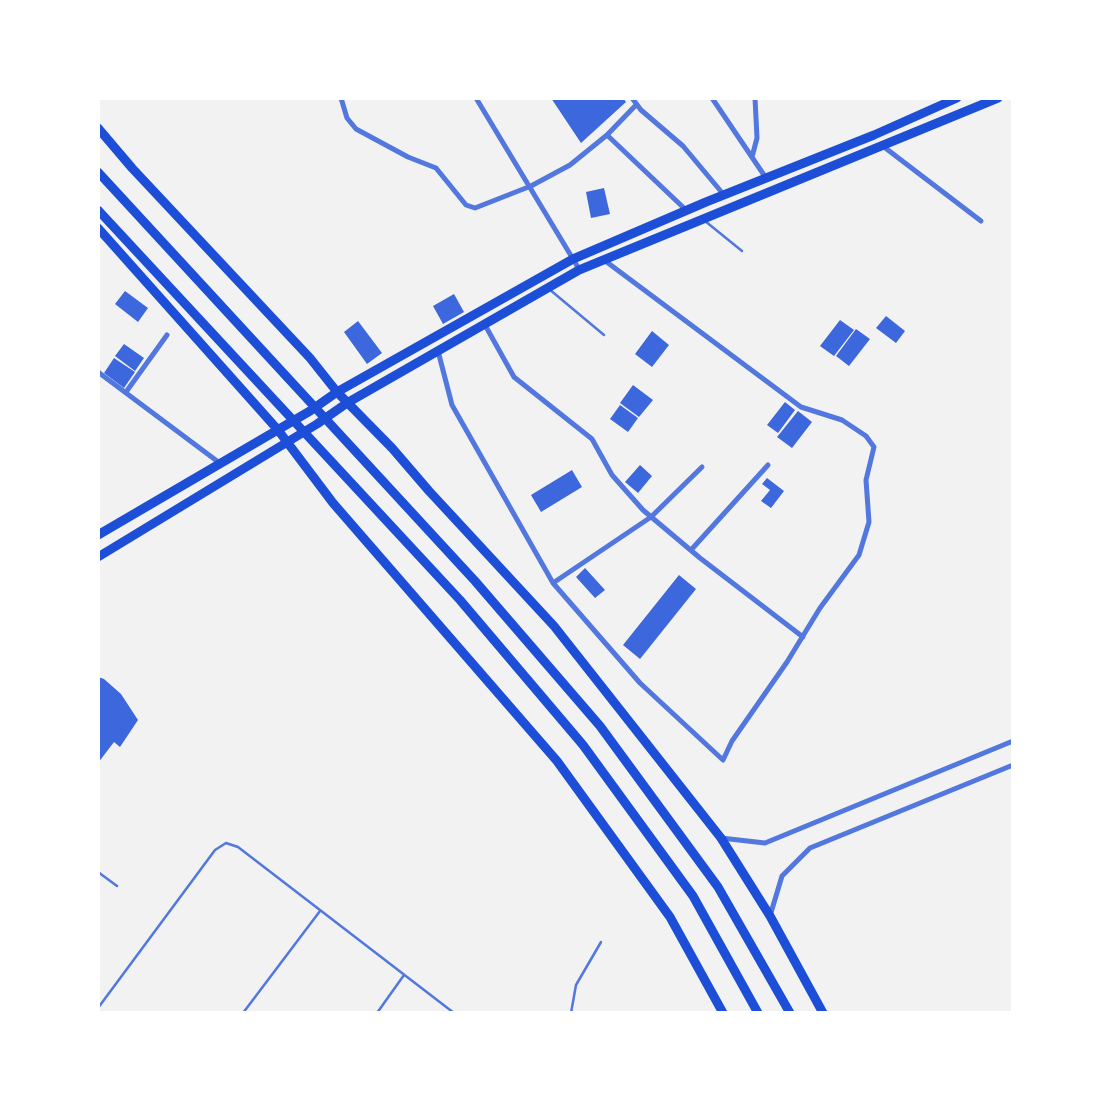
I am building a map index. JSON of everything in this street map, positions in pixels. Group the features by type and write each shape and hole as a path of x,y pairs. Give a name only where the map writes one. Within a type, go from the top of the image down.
{"main road":[{"path":"98,557 287,442 347,402 579,270 999,98"},
{"path":"98,535 278,430 337,392 573,259 686,210 874,135 951,99"},
{"path":"98,128 554,626 721,838 770,916 823,1013"},
{"path":"98,172 475,581 600,726 718,887 790,1013"},
{"path":"98,210 460,600 583,745 693,896 758,1013"},
{"path":"98,228 278,430 333,503 557,761 670,917 723,1013"}],"street":[{"path":"341,98 346,118 356,129 408,157 436,168 470,208 531,186 570,165 607,135 636,106"},
{"path":"476,98 579,270"},
{"path":"632,98 636,106 683,146 724,195"},
{"path":"712,98 766,178"},
{"path":"752,156 757,138 755,98"},
{"path":"951,99 956,117"},
{"path":"607,135 686,210"},
{"path":"884,147 981,221"},
{"path":"438,351 452,405 553,583 640,683 723,760 732,741 863,547 869,522 866,480 873,454 871,441 835,416 811,412 801,407 604,260"},
{"path":"485,325 514,377 592,439 611,475 651,517 803,637"},
{"path":"126,392 167,335"},
{"path":"98,372 221,464"},
{"path":"691,551 768,465"},
{"path":"553,583 651,517 702,467"},
{"path":"721,838 765,843 1013,741"},
{"path":"770,916 782,876 810,848 1013,765"}],"lane":[{"path":"702,219 743,251"},
{"path":"547,287 604,335"},
{"path":"98,1008 220,845 232,844 454,1013"},
{"path":"98,872 117,886"},
{"path":"243,1013 320,911"},
{"path":"571,1013 576,985 601,942"},
{"path":"377,1013 404,975"}],"building":[{"path":"551,98 623,98 626,102 581,143"},
{"path":"604,188 610,214 591,218 586,192"},
{"path":"125,291 148,308 138,322 115,304"},
{"path":"454,294 464,312 443,324 433,306"},
{"path":"886,316 905,331 896,343 876,328"},
{"path":"840,320 854,330 834,356 820,346"},
{"path":"358,321 382,353 367,364 344,332"},
{"path":"856,329 870,339 849,366 836,356"},
{"path":"652,331 669,345 652,367 635,354"},
{"path":"124,344 144,358 135,371 115,356"},
{"path":"114,358 135,372 124,388 104,373"},
{"path":"633,385 653,400 639,417 620,403"},
{"path":"785,402 795,410 778,433 767,425"},
{"path":"620,405 638,418 628,432 610,419"},
{"path":"798,411 812,422 792,448 777,437"},
{"path":"640,465 652,476 638,493 625,482"},
{"path":"572,470 582,487 541,512 531,495"},
{"path":"767,478 784,491 771,508 761,501 770,490 762,484"},
{"path":"585,568 605,590 595,598 576,577"},
{"path":"679,575 696,589 640,659 623,645"},
{"path":"98,677 121,694 138,720 120,747 114,742 98,763"}]}
